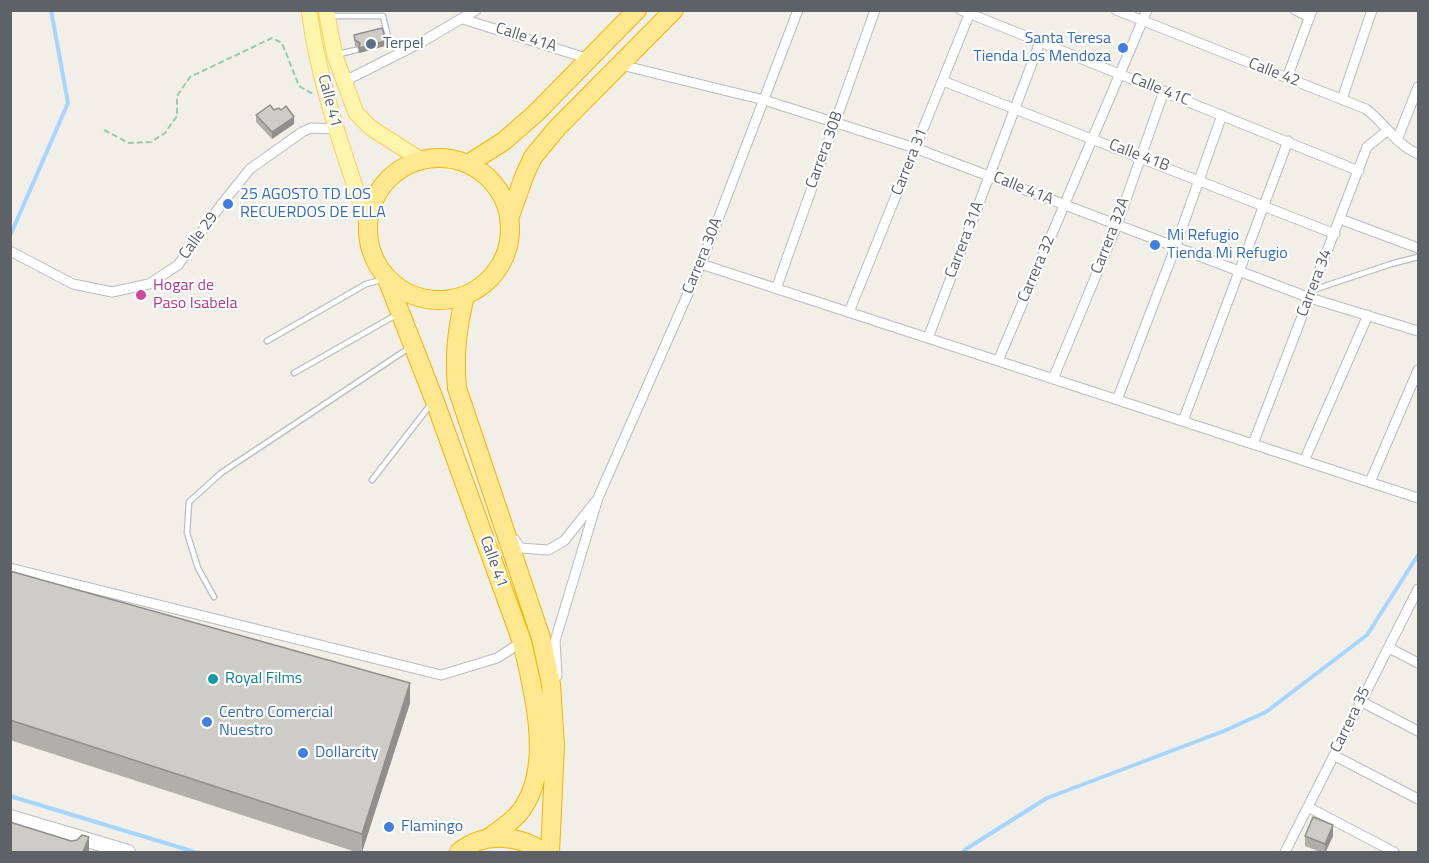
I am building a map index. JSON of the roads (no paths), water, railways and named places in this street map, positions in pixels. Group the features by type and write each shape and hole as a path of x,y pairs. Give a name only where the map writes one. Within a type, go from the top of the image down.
{"highway":[{"path":"468,164 504,141 536,113 637,10"},
{"path":"510,216 533,157 557,128 674,10"},
{"path":"437,158 453,159 468,164 483,172 505,199 510,216 511,232 509,249 502,264 493,278 465,296 442,301 406,293 387,279 374,259 370,248 368,225 371,207 379,191 390,177 405,167 421,160 437,158"},
{"name":"Calle 41","path":"387,279 414,344 522,642 536,708 537,769 534,787 527,802 507,825 487,839"},
{"name":"Calle 41","path":"465,296 457,326 455,347 457,388 541,638 551,684 555,746 550,852"},
{"path":"459,852 474,843 487,839 510,838 521,840 543,852"}],"main road":[{"name":"Calle 41","path":"309,10 324,87 368,225"},
{"name":"Calle 41","path":"327,13 335,56 356,113 370,128 421,160"},
{"path":"10,817 93,848 128,852"}],"street":[{"path":"343,82 476,10"},
{"name":"Carrera 30A","path":"598,498 701,264 798,10"},
{"name":"Carrera 30B","path":"776,289 875,10"},
{"name":"Calle 42","path":"1116,10 1366,109 1396,140 1408,150 1419,154"},
{"name":"Carrera 32","path":"998,361 1147,10"},
{"path":"1287,78 1311,14 1294,10"},
{"path":"1342,99 1372,10"},
{"name":"Calle 41C","path":"967,12 1359,171"},
{"name":"Carrera 31","path":"849,312 943,81 967,12"},
{"name":"Calle 41A","path":"463,19 589,59"},
{"name":"Carrera 31A","path":"928,338 1040,42"},
{"name":"Calle 41A","path":"621,65 764,100 915,148 1239,272 1419,331"},
{"name":"Calle 41B","path":"943,81 1335,234"},
{"path":"1396,140 1419,87"},
{"name":"Carrera 32A","path":"1053,379 1117,225 1164,92"},
{"path":"1117,400 1175,248 1222,115"},
{"name":"Calle 29","path":"10,251 74,284 112,292 149,284 178,265 250,169 302,132 311,128 336,129"},
{"name":"Carrera 34","path":"1253,444 1367,147 1388,130"},
{"path":"1183,421 1288,141"},
{"path":"1340,219 1419,248"},
{"path":"701,264 1419,498"},
{"path":"1304,460 1368,315"},
{"path":"1370,482 1419,370"},
{"path":"503,522 520,548 548,550 564,541 598,498"},
{"path":"555,746 560,723 555,641 598,498"},
{"path":"10,568 441,675 497,658 522,642"},
{"name":"Carrera 35","path":"1285,852 1417,594"},
{"path":"1389,648 1419,663"},
{"path":"1362,702 1419,732"},
{"path":"1335,756 1419,799"},
{"path":"1308,807 1394,852"}],"lane":[{"path":"327,13 383,16 387,42 394,56"},
{"path":"335,56 357,50"},
{"path":"1311,294 1391,264 1419,257"},
{"path":"267,340 366,284 387,279"},
{"path":"294,373 402,312"},
{"path":"214,597 198,568 187,533 189,502 231,467 414,344"},
{"path":"372,480 434,399"}],"waterway":[{"path":"10,236 68,103 51,10"},
{"path":"963,852 1047,798 1224,731 1266,712 1367,635 1418,555"},
{"path":"10,796 195,852"}],"place":[{"name":"Terpel","path":"371,44"},
{"name":"Santa Teresa Tienda Los Mendoza","path":"1123,48"},
{"name":"25 AGOSTO TD LOS RECUERDOS DE ELLA","path":"228,204"},
{"name":"Mi Refugio Tienda Mi Refugio","path":"1155,245"},
{"name":"Hogar de Paso Isabela","path":"141,295"},
{"name":"Royal Films","path":"213,679"},
{"name":"Centro Comercial Nuestro","path":"207,722"},
{"name":"Dollarcity","path":"303,753"},
{"name":"Flamingo","path":"389,827"}]}
